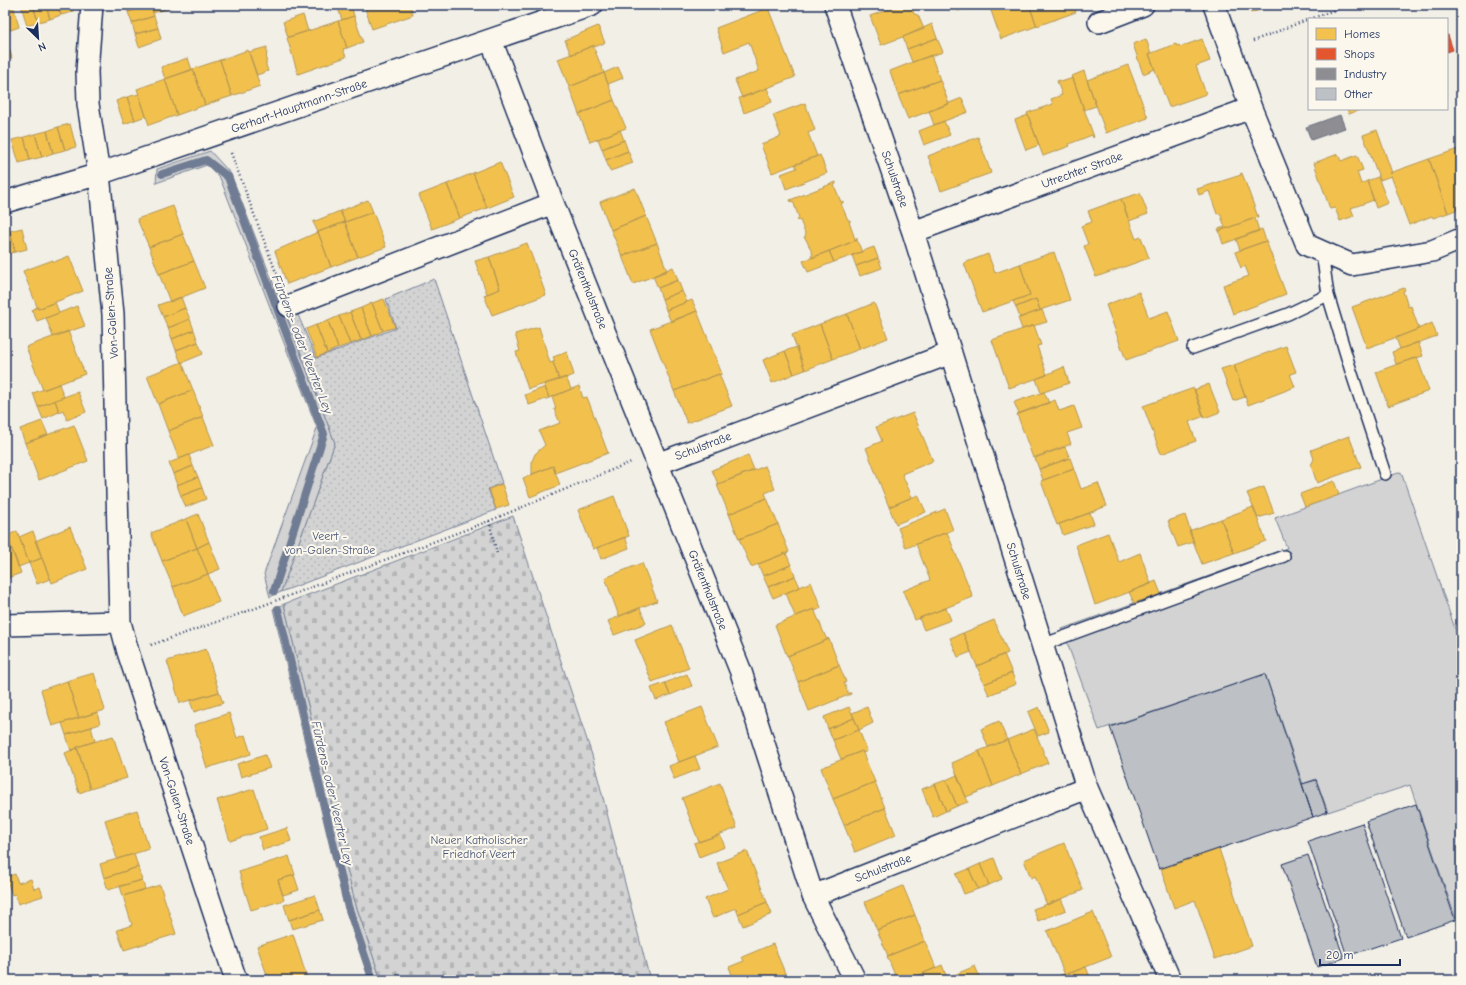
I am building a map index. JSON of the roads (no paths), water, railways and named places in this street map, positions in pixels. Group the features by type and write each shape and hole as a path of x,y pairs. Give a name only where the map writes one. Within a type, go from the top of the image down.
{"street":[{"name":"Von-Galen-Straße","path":"92,5 87,71 88,98 99,174 113,314 120,622 128,652 236,980"},
{"name":"Gerhart-Hauptmann-Straße","path":"5,202 99,174 592,5"},
{"name":"Schulstraße","path":"835,5 913,232 1087,788 1170,980"},
{"path":"1099,22 1143,5"},
{"path":"1214,5 1250,108 1307,245 1352,265 1432,251 1461,239"},
{"name":"Gräfenthalstraße","path":"491,40 553,203 741,672 813,896 855,980"},
{"name":"Utrechter Straße","path":"913,232 1250,108"},
{"path":"289,306 553,203"},
{"name":"Schulstraße","path":"655,458 951,353"},
{"path":"5,626 120,622"},
{"name":"Schulstraße","path":"813,896 1087,788"}],"lane":[{"path":"1322,252 1328,295 1350,371 1385,474"},
{"path":"1193,348 1288,314 1328,295"},
{"path":"1042,645 1284,556"}],"waterway":[{"name":"Fürdens- oder Veerter Ley","path":"162,174 206,160 228,177 324,434 274,591"},
{"name":"Fürdens- oder Veerter Ley","path":"278,609 348,906 373,980"}],"park label":[{"name":"Veert - von-Galen-Straße","path":"330,543"},
{"name":"Neuer Katholischer Friedhof Veert","path":"479,847"}]}
